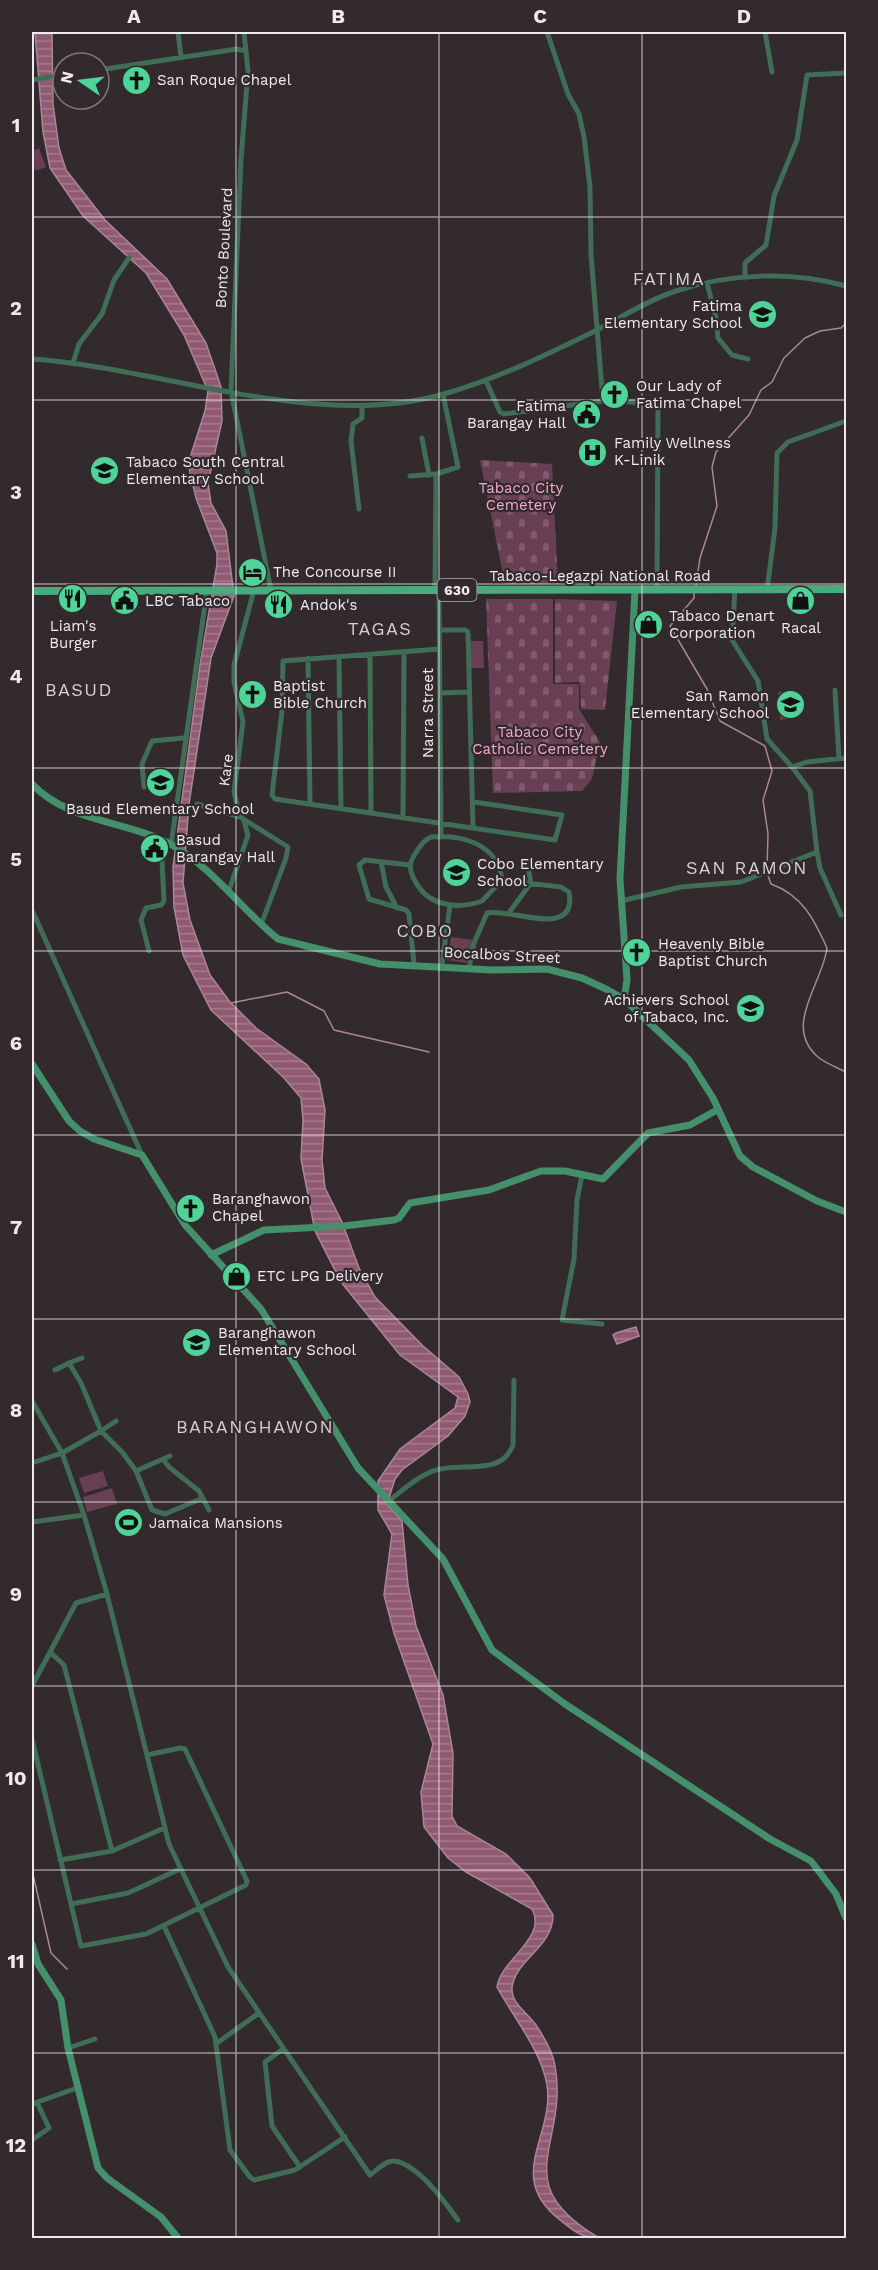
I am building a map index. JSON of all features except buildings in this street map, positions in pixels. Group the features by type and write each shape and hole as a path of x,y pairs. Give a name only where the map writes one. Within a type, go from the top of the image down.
{"main road":[{"name":"Tabaco-Legazpi National Road","path":"208,590 846,589"},
{"name":"630","path":"32,591 208,590"}],"street":[{"path":"178,32 181,57"},
{"name":"Bonto Boulevard","path":"244,32 248,71 228,390 272,590"},
{"path":"547,32 568,94 579,114 584,137 590,186 591,255 603,401"},
{"path":"765,32 772,72"},
{"path":"111,68 237,49 245,51"},
{"path":"745,278 745,263 766,245 774,196 797,140 807,75 846,73"},
{"path":"34,80 51,77"},
{"path":"74,363 78,344 102,314 114,280 129,258"},
{"path":"32,359 74,363 316,404 387,405 443,394 486,381 676,291 707,283 745,278 803,276 846,286"},
{"path":"707,283 716,318 718,338 732,355 748,359"},
{"path":"486,381 500,412 504,414 603,401 656,403 658,407 657,590"},
{"path":"410,476 436,474 458,467 443,394"},
{"path":"359,509 351,441 352,424 362,418 362,406"},
{"path":"767,590 775,528 777,453 788,441 846,421"},
{"path":"422,438 429,475"},
{"name":"Narra Street","path":"436,474 441,837"},
{"path":"735,589 733,646 758,681 767,739 810,791 817,852 823,876 841,915"},
{"path":"172,845 184,738 208,590"},
{"name":"Kare","path":"228,893 248,835 234,792 243,722 234,682 234,665 254,590"},
{"path":"624,999 627,980 621,902 621,851 635,590"},
{"path":"439,630 468,631 469,692 472,696 473,827"},
{"path":"439,649 285,660 282,711 272,795 275,799 371,811 555,840 562,815 474,802"},
{"path":"403,816 404,652"},
{"path":"370,655 371,811"},
{"path":"339,657 341,808"},
{"path":"308,658 310,803"},
{"path":"836,690 839,759"},
{"path":"440,693 469,692"},
{"path":"144,787 142,764 152,741 184,738"},
{"path":"792,767 807,762 846,758"},
{"name":"Bocalbos Street","path":"32,784 52,802 161,840 190,856 261,925 278,939 294,945 380,964 547,969 565,972 606,989 624,999 689,1060 713,1098 740,1156 753,1167 817,1201 846,1212"},
{"path":"197,804 242,819 282,840 288,847 261,925"},
{"path":"410,865 425,840 441,837 484,846 496,861 502,880"},
{"path":"149,951 141,920 146,908 161,905 164,901 161,840"},
{"path":"621,902 681,887 732,883 817,852"},
{"path":"410,865 361,861 367,894 373,902 397,908 409,914 414,964"},
{"path":"381,862 386,887 397,908"},
{"path":"508,914 531,884 527,862"},
{"path":"410,865 422,892 434,901 450,905 482,901 502,880"},
{"path":"487,913 548,920 564,913 570,896 566,888 502,880"},
{"path":"468,968 474,943 487,913 482,901"},
{"path":"442,965 450,905"},
{"path":"32,910 142,1155 185,1225 261,1309 348,1454 443,1559 492,1650 504,1662 770,1839 811,1861 836,1894 846,1918"},
{"path":"32,1064 74,1126 94,1139 142,1155"},
{"path":"211,1255 240,1244 264,1230 391,1221 399,1218 410,1203 489,1190 541,1171 565,1171 600,1180 606,1178 648,1133 690,1125 717,1110"},
{"path":"582,1175 577,1200 574,1259 562,1320 602,1324"},
{"path":"55,1370 82,1358"},
{"path":"69,1363 85,1393 100,1431 123,1453 136,1471 152,1510 165,1514 203,1498"},
{"path":"388,1498 430,1472 448,1466 492,1466 510,1454 513,1445 513,1380"},
{"path":"32,1401 62,1452 84,1515 107,1593 164,1828 180,1869 228,1967 370,2175 387,2162 398,2162 428,2180 458,2220"},
{"path":"32,1463 62,1452 116,1421"},
{"path":"136,1471 170,1456"},
{"path":"163,1459 169,1467 200,1491 209,1510"},
{"path":"32,1522 84,1515"},
{"path":"32,1686 76,1603 107,1593"},
{"path":"50,1652 64,1665 112,1851"},
{"path":"32,1738 81,1946 146,1934 246,1885 247,1881 184,1749 147,1755"},
{"path":"60,1860 112,1851 164,1828"},
{"path":"71,1904 128,1893 180,1869"},
{"path":"164,1926 217,2043 230,2150 254,2180 300,2167 345,2137"},
{"path":"32,1944 38,1964 61,2000 77,2088 93,2154 102,2174 161,2217 178,2238"},
{"path":"217,2043 259,2013"},
{"path":"68,2048 95,2039"},
{"path":"283,2049 265,2062 272,2126 300,2167"},
{"path":"32,2139 49,2128 34,2103 77,2088"}],"green space":[{"path":"39,148 46,167 35,171 32,151"},
{"name":"Tabaco City Cemetery","path":"480,460 552,464 558,584 505,584"},
{"name":"Tabaco City Catholic Cemetery","path":"486,599 553,599 553,684 579,684 579,709 600,742 592,779 582,791 493,793"},
{"path":"555,599 617,601 605,710 581,709 580,682 555,683"},
{"path":"471,641 483,641 484,668 471,668"},
{"path":"791,691 794,718 780,720 778,692"},
{"path":"445,863 469,868 467,882 442,878"},
{"path":"451,937 472,940 470,954 449,950"},
{"path":"448,952 469,955 467,963 447,960"},
{"path":"103,1471 108,1486 84,1493 79,1478"},
{"path":"112,1488 117,1504 87,1512 83,1497"}],"shaded area":[{"path":"35,32 52,32 51,111 54,111 59,148 66,170 105,220 167,279 206,343 221,387 222,421 208,483 211,503 226,531 234,596 211,658 189,804 183,883 190,920 210,975 230,1002 256,1028 306,1064 319,1079 325,1110 322,1160 325,1188 342,1222 359,1268 375,1297 423,1346 459,1377 468,1394 470,1402 465,1416 448,1436 402,1470 395,1479 387,1504 402,1521 408,1585 416,1626 443,1695 453,1753 452,1816 457,1826 506,1854 530,1878 553,1915 547,1936 515,1978 512,1994 517,2004 542,2034 555,2066 557,2094 547,2161 547,2180 554,2199 571,2218 599,2238 574,2231 544,2204 535,2188 533,2171 548,2104 547,2085 533,2047 497,1987 506,1967 529,1939 535,1920 532,1909 466,1872 448,1858 424,1827 421,1792 433,1744 394,1633 384,1595 392,1534 378,1510 378,1481 400,1449 455,1408 458,1397 400,1355 341,1282 315,1231 301,1159 303,1120 301,1098 284,1078 211,1010 183,955 174,907 173,867 200,665 217,564 217,553 196,498 188,464 205,411 208,391 184,335 146,273 83,216 50,168 43,132"},
{"path":"636,1327 639,1336 617,1344 613,1335"},
{"name":"Jamaica Mansions","path":"124,1514 130,1517 133,1527 131,1531 124,1529 121,1519"}],"waterway":[{"path":"696,585 700,558 717,506 712,467 716,452 749,415 761,390 772,382 784,358 805,338 820,331 841,328 846,323"},
{"path":"694,593 694,598 670,626 707,689 720,721 765,746 772,771 763,800 768,834 767,869"},
{"path":"767,873 771,884 791,895 806,909 827,948 804,1018 804,1032 808,1045 818,1057 846,1072"},
{"path":"231,1003 287,992 324,1011 334,1030 429,1052"},
{"path":"32,1870 51,1953 67,1969"}],"place":[{"name":"San Roque Chapel","path":"136,80"},
{"name":"Fatima Elementary School","path":"763,315"},
{"name":"Our Lady of Fatima Chapel","path":"615,395"},
{"name":"Fatima Barangay Hall","path":"587,415"},
{"name":"Family Wellness K-Linik","path":"593,452"},
{"name":"Tabaco South Central Elementary School","path":"105,471"},
{"name":"The Concourse II","path":"252,572"},
{"name":"Liam's Burger","path":"73,599"},
{"name":"LBC Tabaco","path":"124,601"},
{"name":"Racal","path":"801,601"},
{"name":"Andok's","path":"279,605"},
{"name":"Tabaco Denart Corporation","path":"648,625"},
{"name":"Baptist Bible Church","path":"252,695"},
{"name":"San Ramon Elementary School","path":"790,705"},
{"name":"Basud Elementary School","path":"160,782"},
{"name":"Basud Barangay Hall","path":"155,849"},
{"name":"Cobo Elementary School","path":"456,873"},
{"name":"Heavenly Bible Baptist Church","path":"637,953"},
{"name":"Achievers School of Tabaco, Inc.","path":"750,1009"},
{"name":"Baranghawon Chapel","path":"191,1208"},
{"name":"ETC LPG Delivery","path":"236,1276"},
{"name":"Baranghawon Elementary School","path":"197,1342"},
{"name":"Jamaica Mansions","path":"128,1523"}],"district":[{"name":"FATIMA","path":"669,279"},
{"name":"TAGAS","path":"380,629"},
{"name":"BASUD","path":"79,690"},
{"name":"SAN RAMON","path":"747,868"},
{"name":"COBO","path":"425,931"},
{"name":"BARANGHAWON","path":"255,1427"}]}
